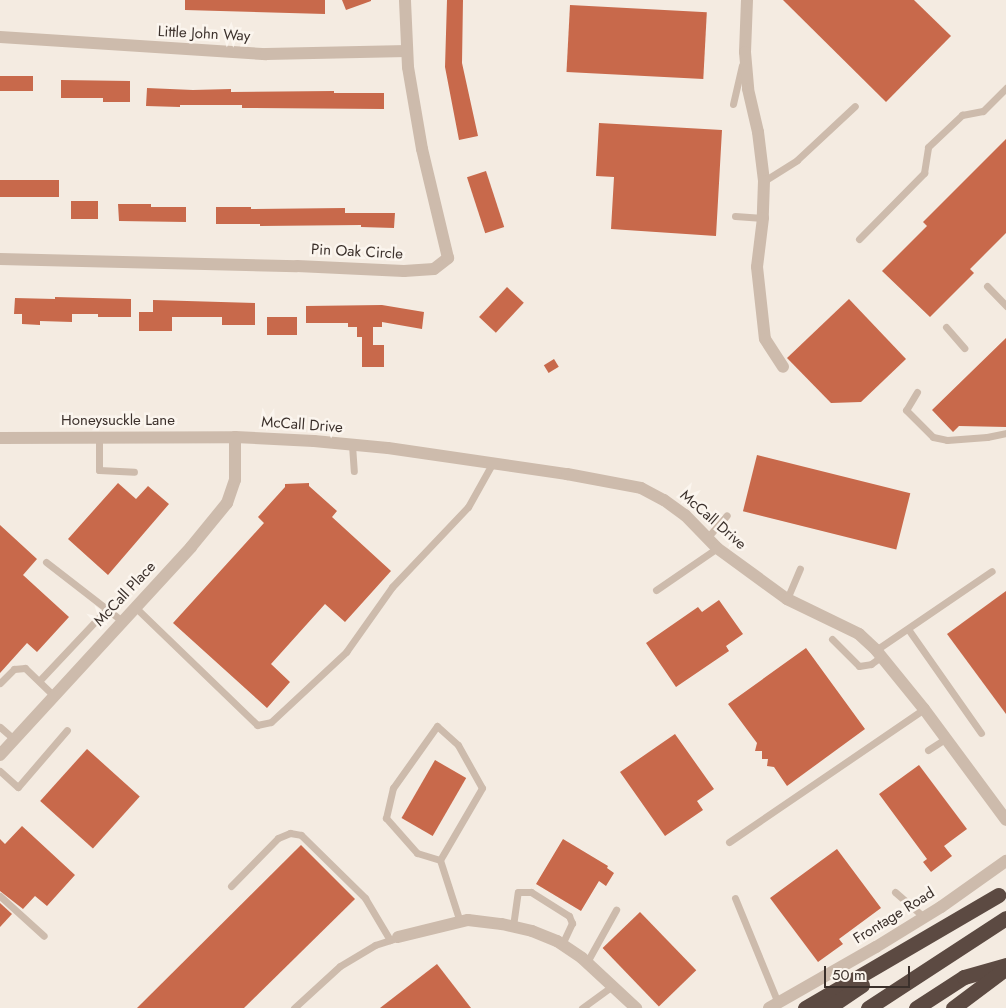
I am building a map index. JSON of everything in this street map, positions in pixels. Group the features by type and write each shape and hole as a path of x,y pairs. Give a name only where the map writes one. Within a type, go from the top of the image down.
{"highway":[{"path":"805,1008 1002,892"},
{"path":"828,1008 1002,892"},
{"path":"868,1008 1006,918"},
{"path":"916,1008 964,977 1006,967"},
{"path":"953,1008 1006,967"}],"street":[{"name":"Pin Oak Circle","path":"0,259 297,266 404,271 434,269 448,258 422,150 407,51 405,0"},
{"path":"747,0 745,52 748,89 758,132 764,181 763,218 756,267 765,338 783,366"},
{"name":"Little John Way","path":"0,38 266,54 407,51"},
{"name":"Honeysuckle Lane","path":"0,438 235,438"},
{"name":"McCall Drive","path":"235,438 388,448 567,474 642,488 664,500 685,515 717,548 786,599 859,634 879,653 924,709 1006,820"},
{"name":"McCall Place","path":"0,755 191,547 227,503 236,480 235,438"},
{"name":"Frontage Road","path":"774,1006 924,917 1006,861"},
{"path":"394,938 468,920 512,926 532,931 562,944 587,962 636,1008"}],"lane":[{"path":"734,104 745,52"},
{"path":"859,239 924,172 928,147 962,115 983,111 1006,88"},
{"path":"764,181 797,160 855,106"},
{"path":"735,216 763,218"},
{"path":"987,286 1006,306"},
{"path":"946,328 964,348"},
{"path":"917,392 906,410 933,437 957,439 1006,433"},
{"path":"99,438 99,470 134,472"},
{"path":"352,445 354,471"},
{"path":"135,607 257,725 271,722 346,652 392,586 468,507 492,464"},
{"path":"707,538 727,515"},
{"path":"656,590 717,548"},
{"path":"46,562 122,621"},
{"path":"786,599 800,569"},
{"path":"832,639 859,666 871,664 879,653 908,629 992,572"},
{"path":"40,680 107,609"},
{"path":"908,629 981,733"},
{"path":"0,683 14,669 21,667 28,669 54,696"},
{"path":"729,842 924,709"},
{"path":"440,860 418,853 386,818 393,788 437,726 458,745 482,788 440,860 460,922"},
{"path":"0,727 14,739"},
{"path":"0,770 18,787 68,730"},
{"path":"928,750 945,739"},
{"path":"231,886 278,838 290,833 301,835 365,898 394,938 363,952 340,966 294,1008"},
{"path":"512,926 518,892 531,892 569,916 572,923 562,944"},
{"path":"895,892 924,917"},
{"path":"0,896 44,936"},
{"path":"735,898 774,1006"},
{"path":"587,962 616,910"},
{"path":"582,1008 612,986"}],"building":[{"path":"185,0 325,0 325,14 185,10"},
{"path":"342,0 371,0 371,1 346,10"},
{"path":"447,0 463,0 462,63 478,136 459,140 445,67"},
{"path":"783,0 914,0 951,36 886,102"},
{"path":"570,5 707,12 703,79 566,72"},
{"path":"0,76 33,76 33,91 0,91"},
{"path":"61,80 130,81 130,102 103,102 103,98 61,98"},
{"path":"147,88 231,89 231,92 334,91 334,93 384,93 384,109 242,108 242,105 146,106"},
{"path":"599,123 722,130 716,236 611,229 614,177 596,176"},
{"path":"1006,139 1006,233 970,269 974,273 930,317 882,271 927,226 923,222"},
{"path":"486,171 504,227 485,233 467,177"},
{"path":"0,180 59,180 59,197 0,197"},
{"path":"71,201 98,201 98,219 71,219"},
{"path":"118,204 151,204 151,207 186,207 186,222 119,221"},
{"path":"216,207 251,207 251,209 345,208 345,213 395,213 394,228 361,227 361,225 260,226 260,224 216,224"},
{"path":"507,287 524,303 496,333 479,317"},
{"path":"55,297 131,299 131,317 98,317 98,314 72,314 72,322 40,321 40,325 22,324 22,314 14,314 15,298 55,299"},
{"path":"849,299 906,359 861,402 831,403 787,358"},
{"path":"153,300 255,303 255,325 222,325 222,317 172,317 172,331 139,331 139,312 153,312"},
{"path":"382,305 424,312 422,329 382,322 382,327 373,327 373,345 384,345 384,367 362,367 362,337 357,337 357,327 348,327 348,323 306,323 306,306"},
{"path":"267,317 297,317 297,335 267,335"},
{"path":"1006,338 1006,427 959,426 953,432 932,410"},
{"path":"554,359 559,367 549,373 544,365"},
{"path":"757,455 910,493 896,550 743,511"},
{"path":"118,483 136,499 148,486 169,504 108,575 68,539"},
{"path":"309,483 309,486 337,511 332,517 391,571 345,622 325,604 271,664 290,682 267,708 173,623 264,523 258,517 285,487 285,484"},
{"path":"0,525 37,559 23,575 69,617 37,652 27,643 0,673"},
{"path":"1006,591 1006,714 947,634"},
{"path":"719,600 743,634 726,646 729,651 676,687 646,643 698,607 702,612"},
{"path":"806,648 865,729 787,786 774,767 767,766 768,759 762,759 762,751 755,751 757,743 728,704"},
{"path":"675,734 714,789 697,801 703,810 665,836 620,772"},
{"path":"87,749 140,797 93,849 40,801"},
{"path":"435,760 466,778 433,836 402,818"},
{"path":"919,765 967,829 944,846 952,856 931,872 923,862 927,859 879,794"},
{"path":"22,826 75,875 47,906 35,896 23,909 0,891 0,839 5,844"},
{"path":"563,839 608,866 607,868 614,873 606,886 599,881 581,911 536,884"},
{"path":"301,845 355,899 244,1008 137,1008"},
{"path":"837,849 881,908 839,939 843,944 818,962 770,898"},
{"path":"0,903 12,914 0,927"},
{"path":"640,912 696,970 659,1006 603,948"},
{"path":"437,964 471,1008 380,1008"}]}
